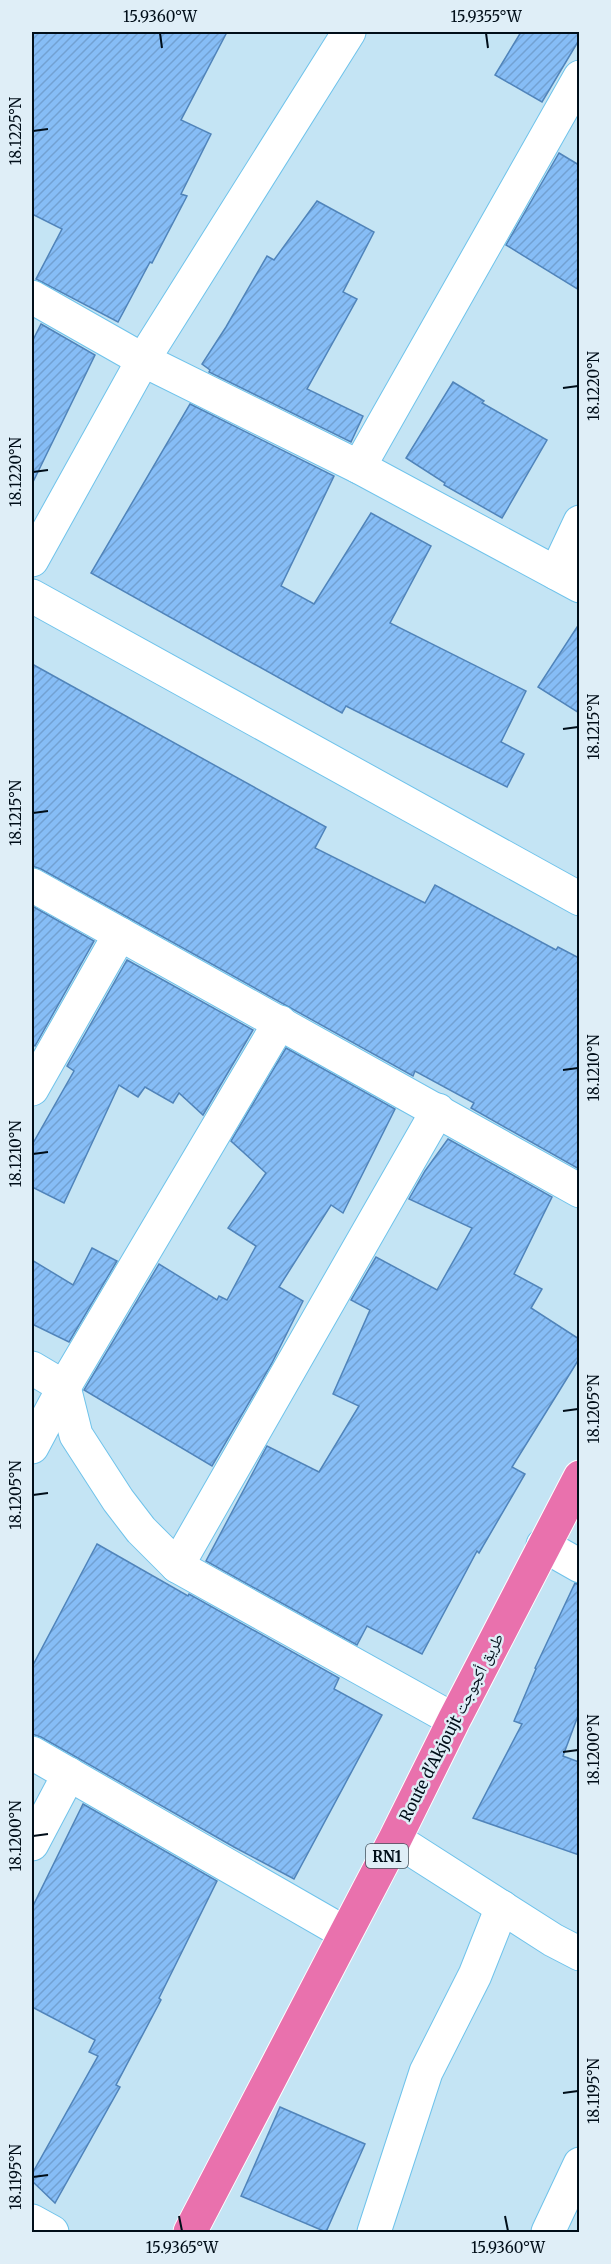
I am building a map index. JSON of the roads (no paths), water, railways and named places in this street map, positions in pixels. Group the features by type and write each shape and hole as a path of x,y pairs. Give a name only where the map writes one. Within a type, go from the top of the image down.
{"highway":[{"name":"Route d'Akjoujt طريق أكجوجت","path":"190,2232 395,1839 453,1720 579,1476"}],"street":[{"path":"32,560 144,360 348,32"},
{"path":"359,467 575,97"},
{"path":"32,297 144,360 359,467 568,580 579,522"},
{"path":"32,596 579,899"},
{"path":"32,885 438,1110 579,1191"},
{"path":"32,1089 120,934"},
{"path":"32,1447 64,1387 280,1022"},
{"path":"177,1566 438,1110"},
{"path":"32,1368 64,1387 76,1435 118,1500 141,1530 177,1566 453,1720"},
{"path":"543,1545 579,1566"},
{"path":"32,1753 345,1933"},
{"path":"32,1844 69,1774"},
{"path":"395,1839 579,1954"},
{"path":"375,2232 426,2072 475,1975 502,1907"},
{"path":"548,2232 579,2164"},
{"path":"32,2221 52,2232"}]}
